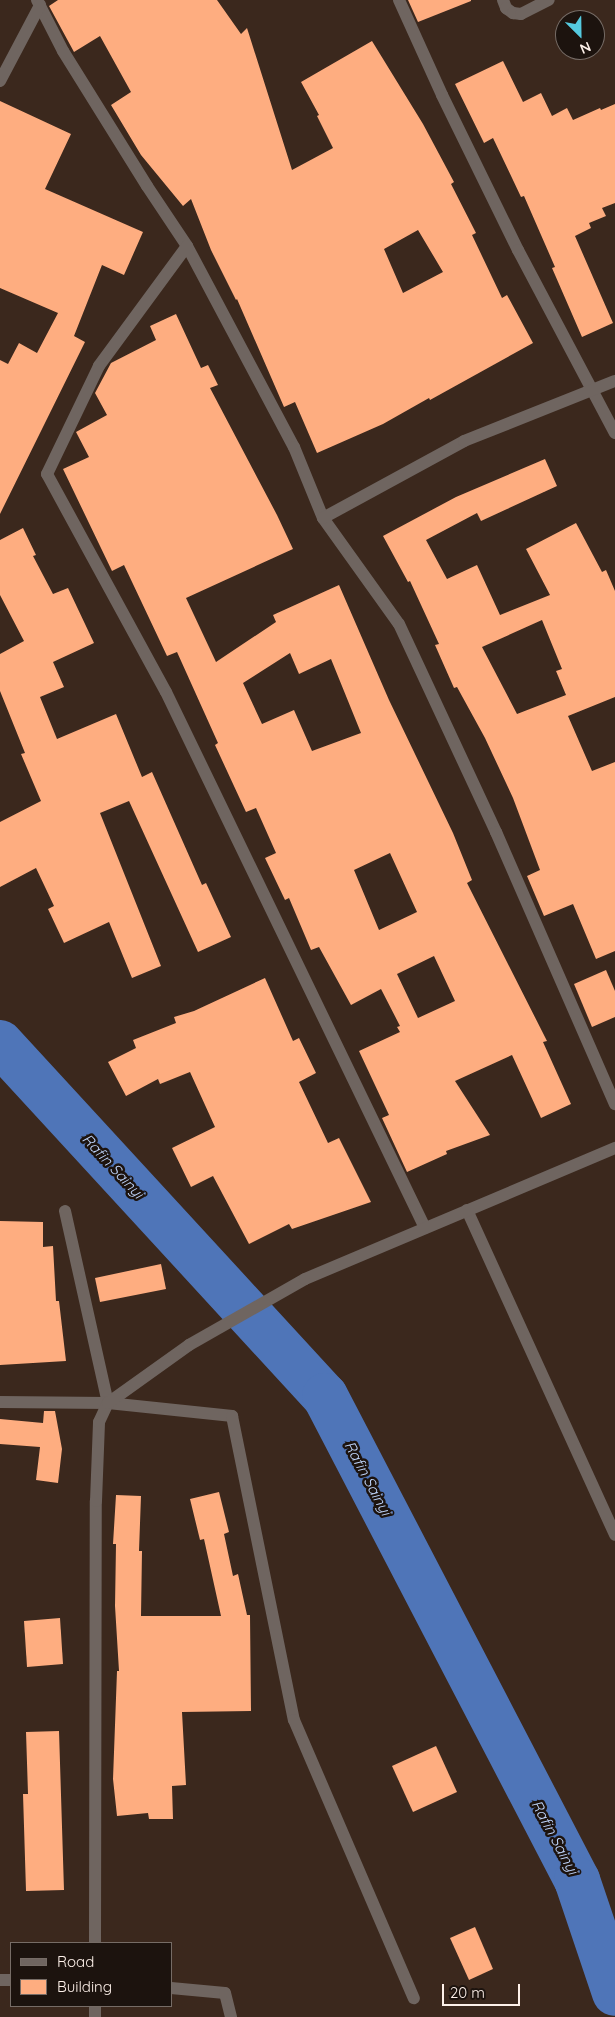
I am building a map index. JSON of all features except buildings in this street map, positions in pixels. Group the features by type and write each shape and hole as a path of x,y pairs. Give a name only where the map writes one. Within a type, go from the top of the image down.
{"street":[{"path":"399,0 442,95 518,250 615,433"},
{"path":"503,0 506,8 513,13 521,14 549,0"},
{"path":"0,80 39,3"},
{"path":"39,3 63,51 147,186 187,246 294,447 323,518 399,624 496,832 615,1104"},
{"path":"187,246 99,366 47,474 166,692 425,1228"},
{"path":"323,518 464,442 615,381"},
{"path":"95,1942 96,1501 99,1422 108,1403 189,1345 305,1279 615,1148"},
{"path":"467,1210 615,1535"},
{"path":"65,1211 108,1403"},
{"path":"0,1402 108,1403 232,1416 294,1720 414,1998"},
{"path":"172,1988 225,1993 231,2017"}],"waterway":[{"name":"Rafin Sainyi","path":"0,1043 325,1396 577,1880 615,1993"}]}
